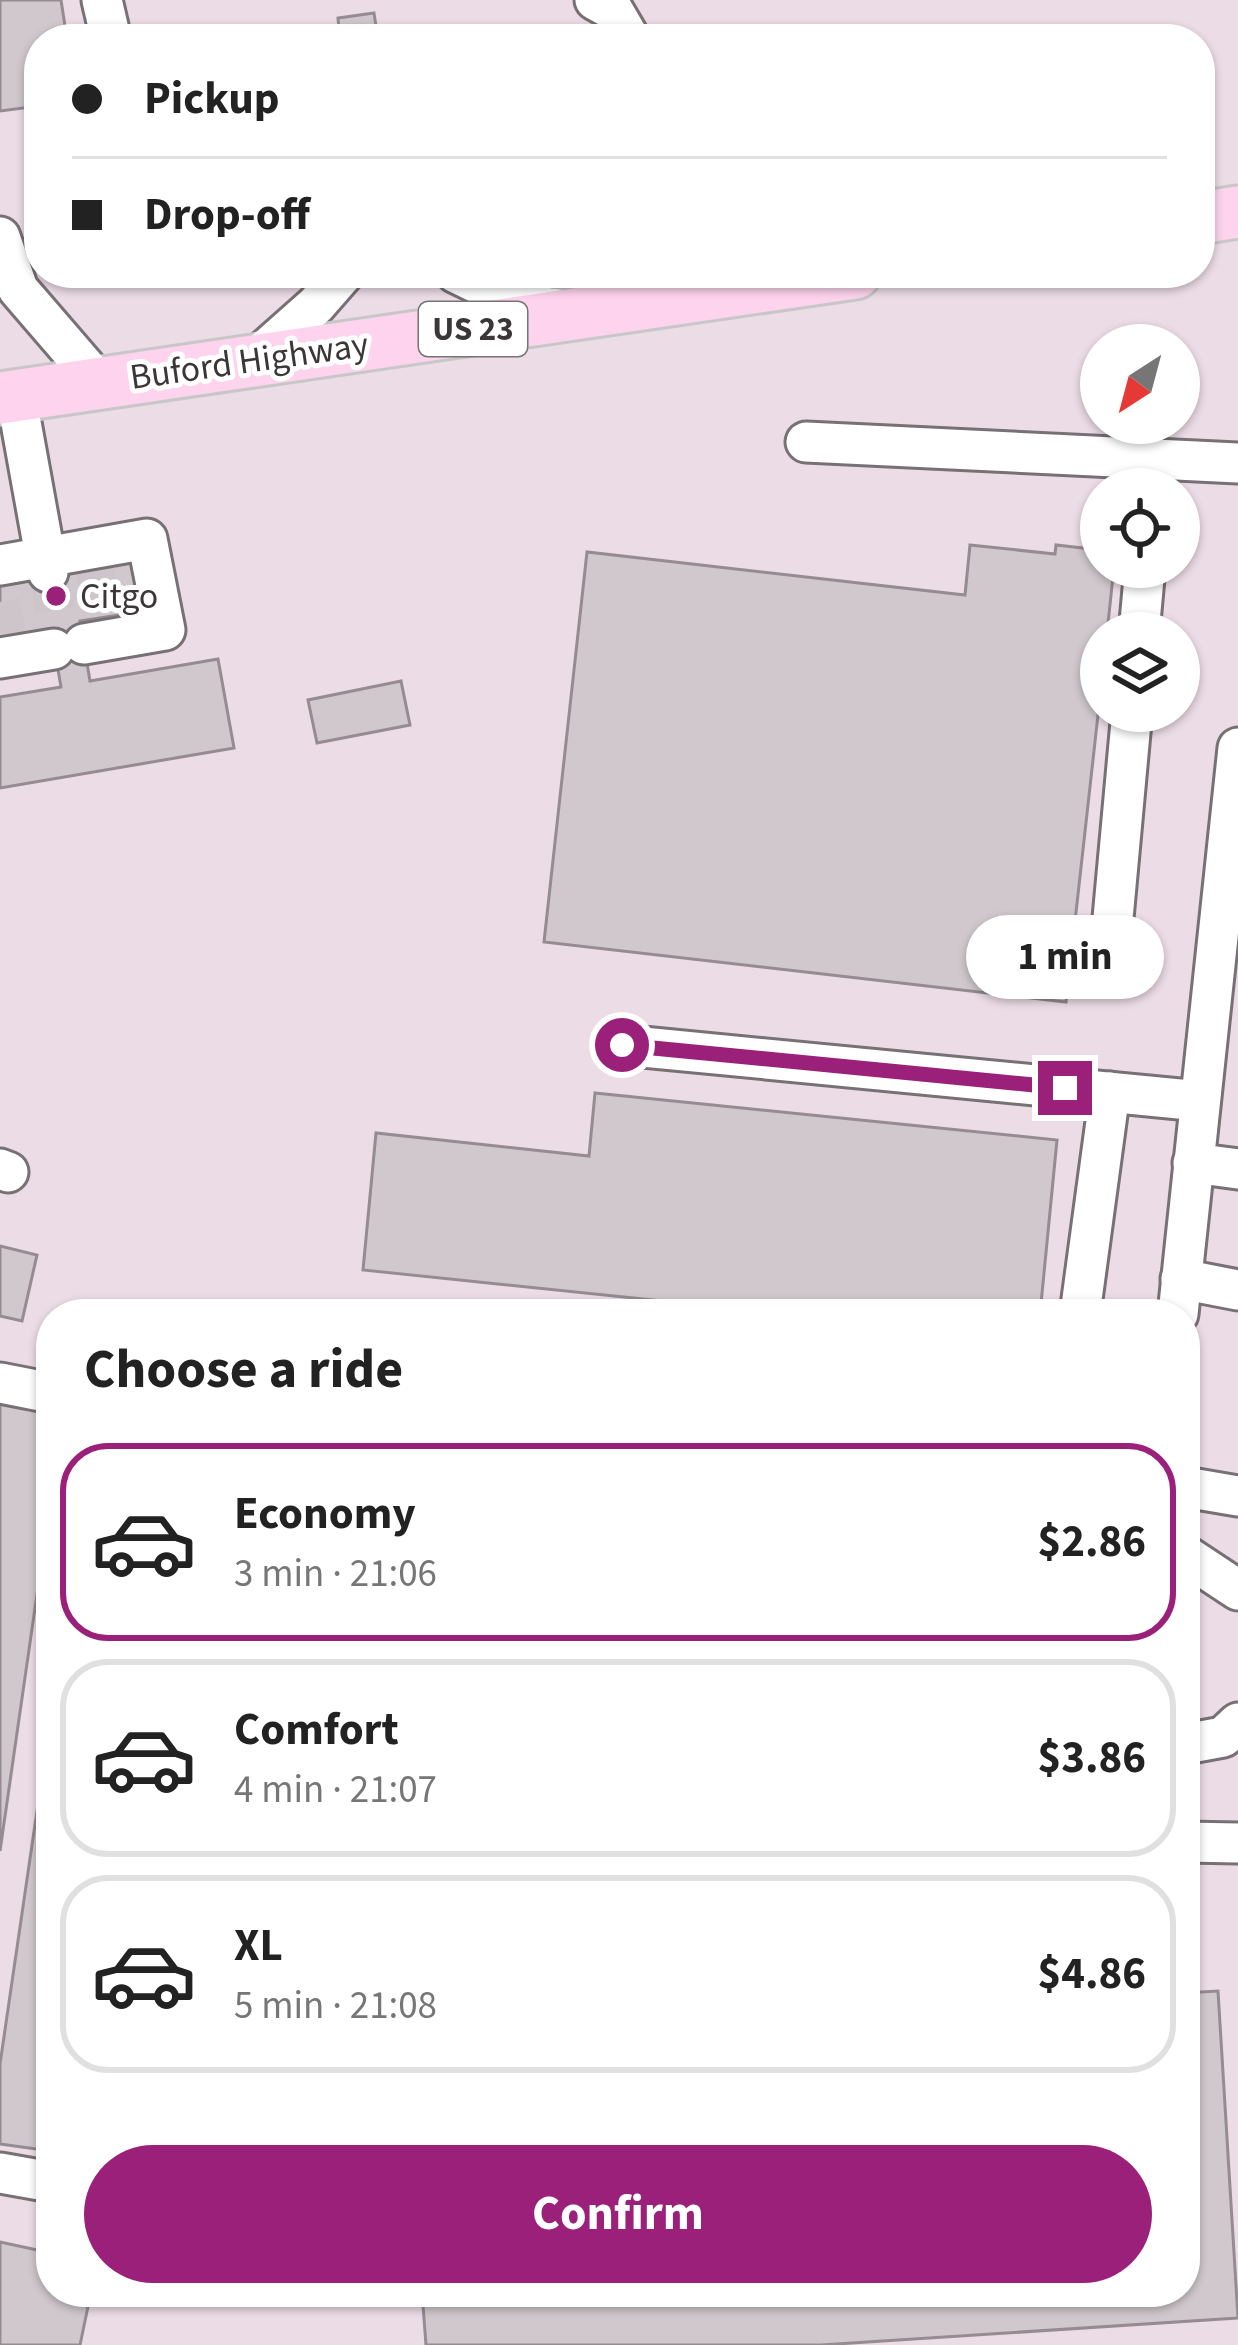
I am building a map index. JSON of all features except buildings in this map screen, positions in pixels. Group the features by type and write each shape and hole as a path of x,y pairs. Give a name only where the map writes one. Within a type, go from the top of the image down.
{"main road":[{"name":"Buford Highway","path":"8,396 752,288"}],"street":[{"path":"595,0 613,10 621,24"},
{"path":"0,237 18,289 99,383"},
{"path":"254,361 331,288"},
{"path":"487,288 518,303 581,313"},
{"path":"8,396 46,565"},
{"path":"806,442 1089,468"},
{"path":"1200,468 1238,463"},
{"path":"0,565 46,565 92,557 147,539 165,630 6,650"},
{"path":"1112,940 1130,732"},
{"path":"1238,748 1233,835 1180,1297 1238,1290"},
{"path":"622,1045 1200,1101"},
{"path":"1082,1299 1110,1092"},
{"path":"1193,1163 1238,1169"},
{"path":"0,1383 36,1390"},
{"path":"1200,1490 1238,1496"},
{"path":"1200,1565 1238,1590"},
{"path":"1200,1741 1223,1737 1238,1723"},
{"path":"1200,1842 1238,1843"},
{"path":"0,2174 36,2180"}],"shaded area":[{"path":"0,0 1238,0 1238,2345 0,2345"}],"tunnel":[{"path":"94,564 103,617"},
{"path":"48,572 62,648"},
{"path":"0,602 7,637"}],"place":[{"name":"Citgo","path":"56,596"}],"route":[{"path":"622,1045 1065,1088"}]}
